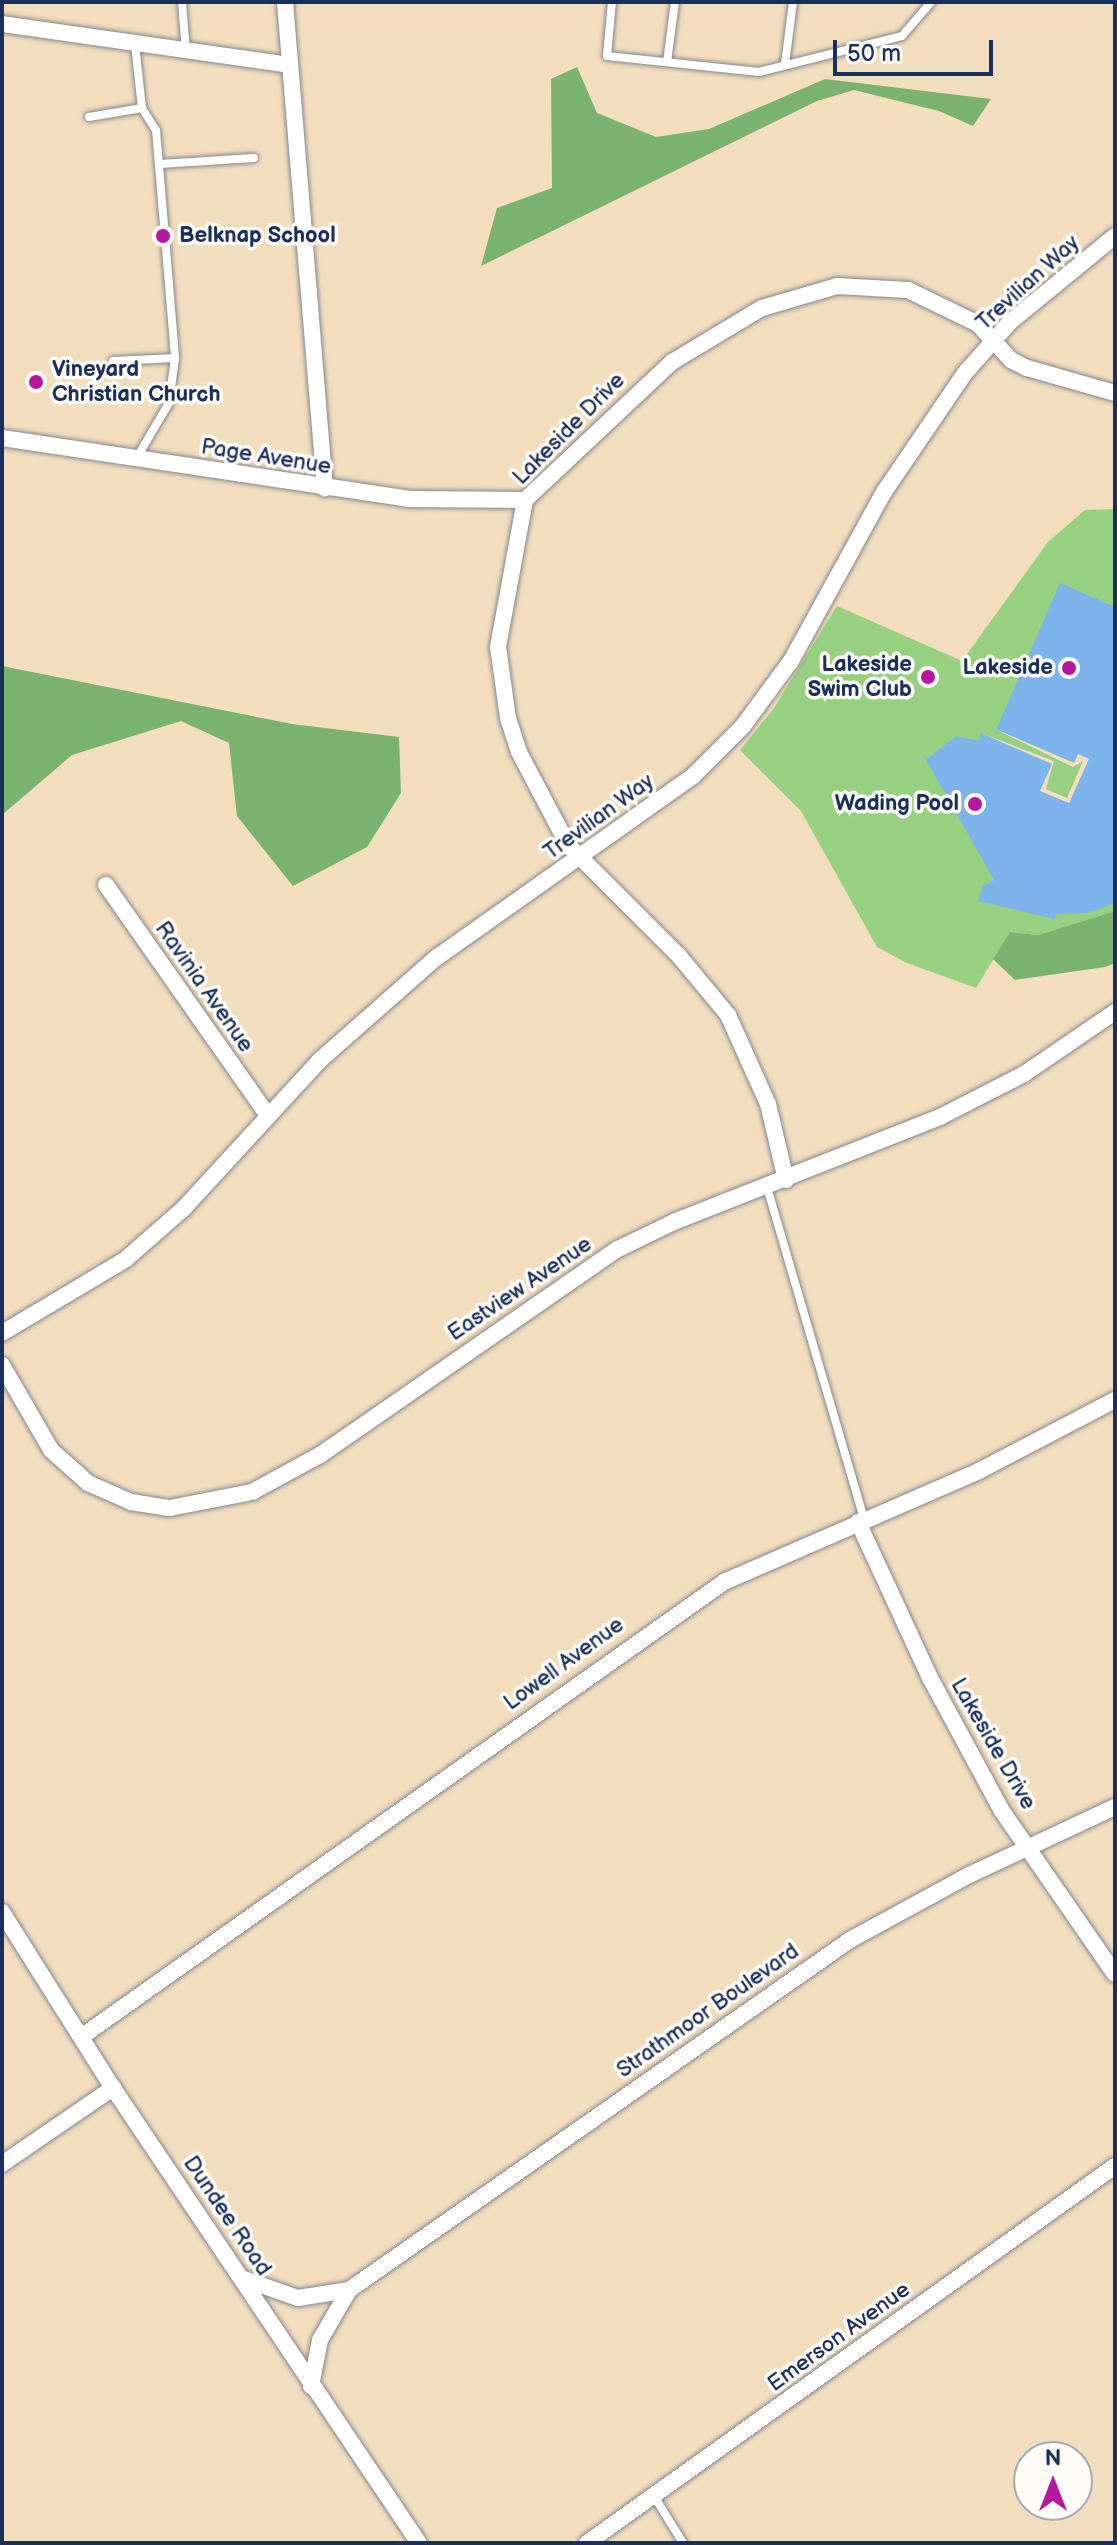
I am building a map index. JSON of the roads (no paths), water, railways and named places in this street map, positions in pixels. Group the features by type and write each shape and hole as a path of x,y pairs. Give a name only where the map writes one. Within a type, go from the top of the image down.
{"street":[{"path":"285,2 325,488"},
{"path":"2,24 290,65"},
{"name":"Trevilian Way","path":"2,1333 126,1259 184,1208 266,1113 436,958 580,859 693,776 743,726 791,661 928,424 994,341 1115,236"},
{"name":"Lakeside Drive","path":"786,1180 768,1104 728,1015 679,956 580,859 519,752 502,687 498,647 525,500 672,362 721,331 793,296 848,284 889,285 964,317 1027,368 1115,393"},
{"name":"Page Avenue","path":"2,438 408,499 525,500"},
{"name":"Ravinia Avenue","path":"106,885 266,1113"},
{"name":"Eastview Avenue","path":"2,1365 51,1450 88,1483 153,1506 216,1503 289,1475 618,1249 940,1117 1024,1074 1115,1012"},
{"name":"Lowell Avenue","path":"81,2037 664,1619 724,1582 979,1471 1110,1408"},
{"name":"Lakeside Drive","path":"861,1521 929,1676 1002,1811 1115,1974"},
{"name":"Strathmoor Boulevard","path":"311,2386 320,2340 349,2290 850,1940 957,1881 1031,1849 1115,1807"},
{"name":"Dundee Road","path":"2,1912 70,2013 113,2088 419,2543"},
{"path":"2,2164 113,2088"},
{"name":"Emerson Avenue","path":"587,2543 1115,2166"},
{"name":"Strathmoor Boulevard","path":"242,2278 267,2291 298,2298 349,2290"}],"lane":[{"path":"182,2 186,52"},
{"path":"612,2 607,56 759,72 902,36 931,2"},
{"path":"667,62 675,2"},
{"path":"785,64 793,2"},
{"path":"135,44 142,108 156,130 175,358 169,403 136,459"},
{"path":"89,117 142,108"},
{"path":"160,164 254,158"},
{"path":"113,361 175,358"},
{"path":"767,1187 861,1521"},
{"path":"654,2496 683,2543"}],"water":[{"name":"Lakeside","path":"1060,583 1115,607 1115,903 1088,913 1056,914 1055,919 978,901 983,886 994,880 926,760 956,736 979,741 981,733 1052,764 1041,791 1069,803 1088,759 1078,755 1075,763 996,730"}],"place":[{"name":"Belknap School","path":"163,236"},
{"name":"Vineyard Christian Church","path":"36,382"},
{"name":"Lakeside","path":"1069,668"},
{"name":"Lakeside Swim Club","path":"928,677"},
{"name":"Wading Pool","path":"975,804"}]}
